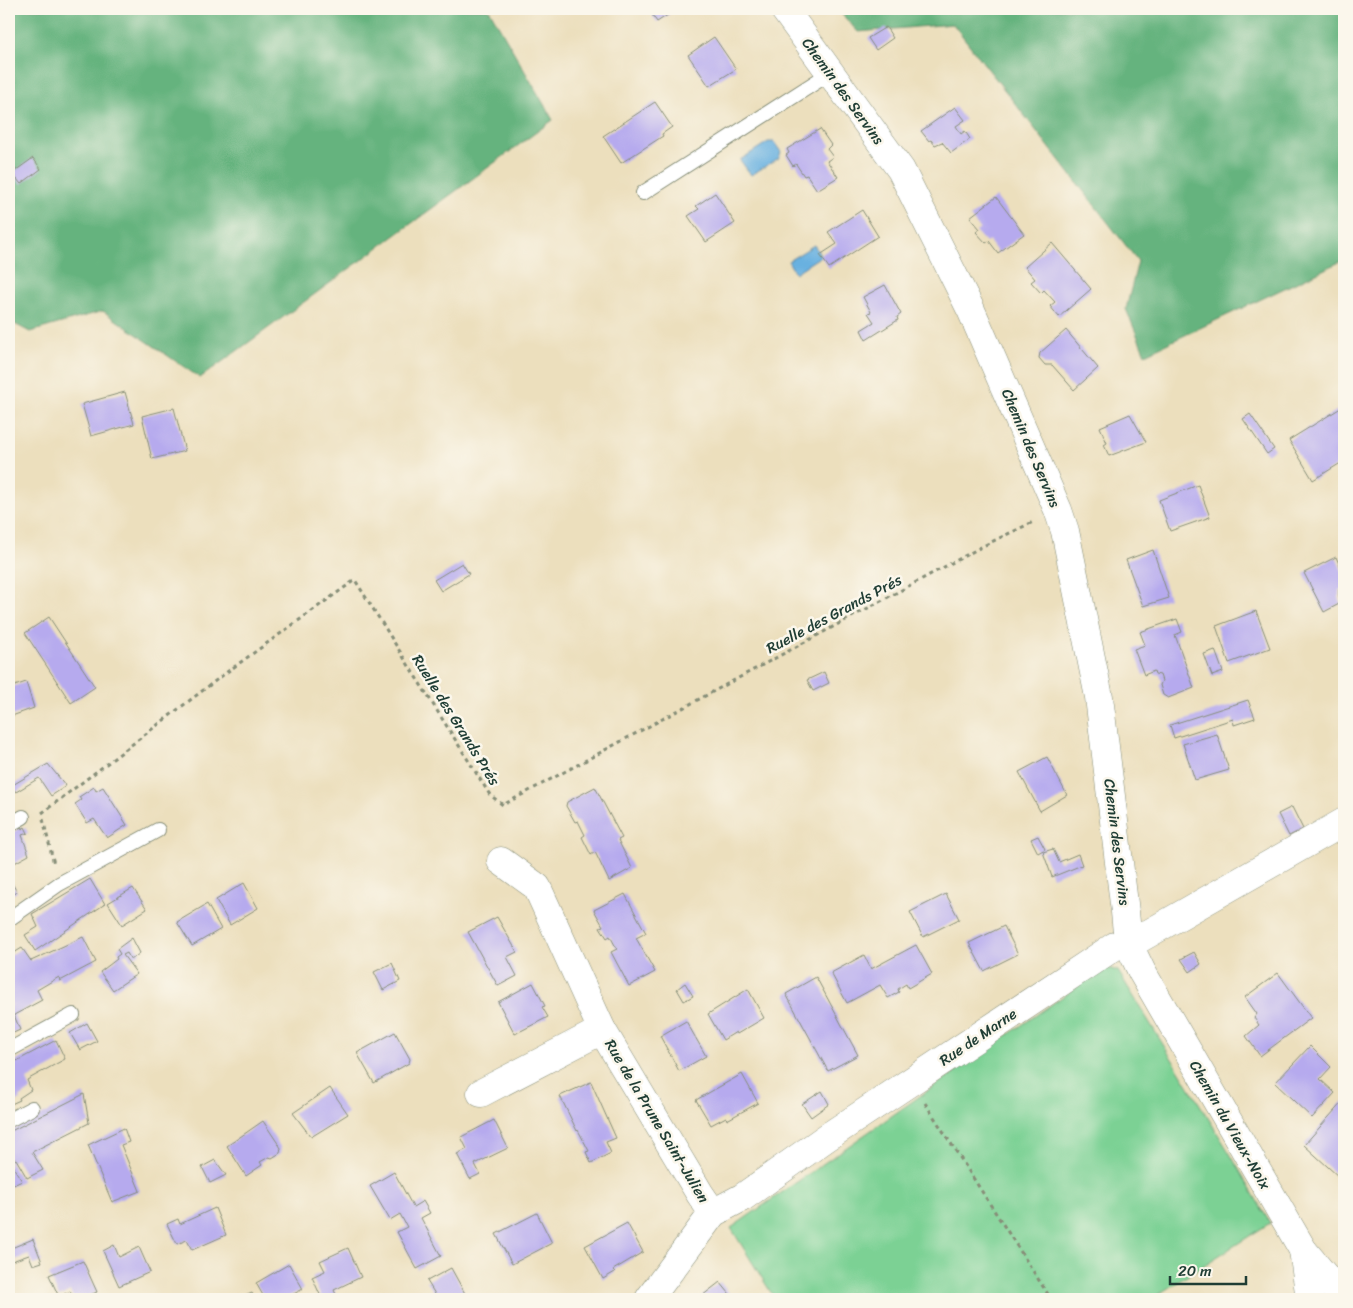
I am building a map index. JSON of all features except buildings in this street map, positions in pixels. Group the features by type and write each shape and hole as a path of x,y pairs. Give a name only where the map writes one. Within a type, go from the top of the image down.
{"street":[{"name":"Chemin des Servins","path":"784,9 901,170 971,310 1058,510 1065,531 1099,697 1126,912 1128,943"},
{"name":"Rue de Marne","path":"649,1299 713,1213 743,1197 826,1138 1115,946 1139,939 1344,822"},
{"name":"Rue de la Prune Saint-Julien","path":"502,862 537,887 602,1030 713,1213"},
{"name":"Chemin du Vieux-Noix","path":"1128,943 1142,972 1303,1250 1344,1299"},
{"name":"Rue de la Prune Saint-Julien","path":"482,1093 602,1030"},
{"path":"1303,1250 1310,1299"}],"lane":[{"path":"643,193 830,73"},
{"path":"9,825 23,817"},
{"path":"9,919 59,884 158,830"},
{"path":"9,1050 73,1015"},
{"path":"9,1120 32,1108"}],"path":[{"name":"Ruelle des Grands Prés","path":"59,884 41,811 227,672 355,580 490,795 503,805 974,551 1058,510"},
{"path":"911,1081 1051,1299"}],"green space":[{"path":"9,9 489,9 553,120 200,378 103,311 30,332 9,321"},
{"path":"837,9 1344,9 1344,260 1145,354 1126,309 1138,261 953,24 858,32"},
{"path":"1105,967 1118,971 1229,1152 1270,1223 1151,1299 775,1299 731,1228"}],"water":[{"path":"768,142 774,142 781,152 779,158 751,175 740,160"},
{"path":"814,245 821,256 795,273 788,261"}]}
